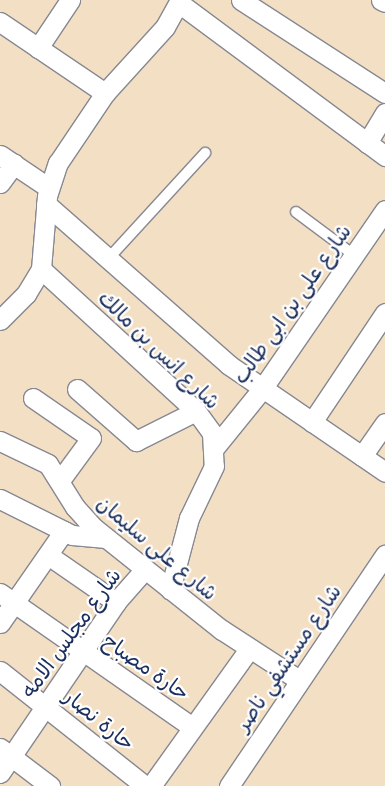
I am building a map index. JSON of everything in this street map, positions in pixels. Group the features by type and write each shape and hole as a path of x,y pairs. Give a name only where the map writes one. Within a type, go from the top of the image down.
{"street":[{"path":"38,48 70,0"},
{"path":"241,0 385,93"},
{"path":"0,320 26,294 41,269 48,196 58,163 106,93 165,27 179,2 385,156"},
{"path":"0,22 106,93"},
{"path":"367,143 385,113"},
{"path":"0,183 7,160 48,196 108,259 262,389 385,472"},
{"name":"شارع على بن ابى طالب","path":"215,446 262,389 385,210"},
{"name":"شارع انس بن مالك","path":"41,269 205,421 215,446 214,466 189,518 170,590"},
{"path":"312,422 385,313"},
{"path":"77,389 135,440 196,411"},
{"path":"33,398 91,438 61,480"},
{"path":"362,456 385,423"},
{"name":"شارع على سليمان","path":"0,441 38,457 61,480 74,508 106,538 170,590 249,649 299,680"},
{"path":"0,499 64,531 106,538"},
{"path":"0,623 7,598 48,555 64,531"},
{"path":"48,555 116,602"},
{"name":"شارع مستشفي ناصر","path":"229,786 385,555"},
{"name":"شارع مجلس الامه","path":"0,772 5,752 46,706 116,602 145,570"},
{"name":"حارة مصباح","path":"7,598 192,727"},
{"path":"151,786 249,649"},
{"name":"حارة نصار","path":"0,671 145,786"},
{"path":"5,752 50,786"}],"lane":[{"path":"108,259 205,153"},
{"path":"296,212 354,255"}]}
